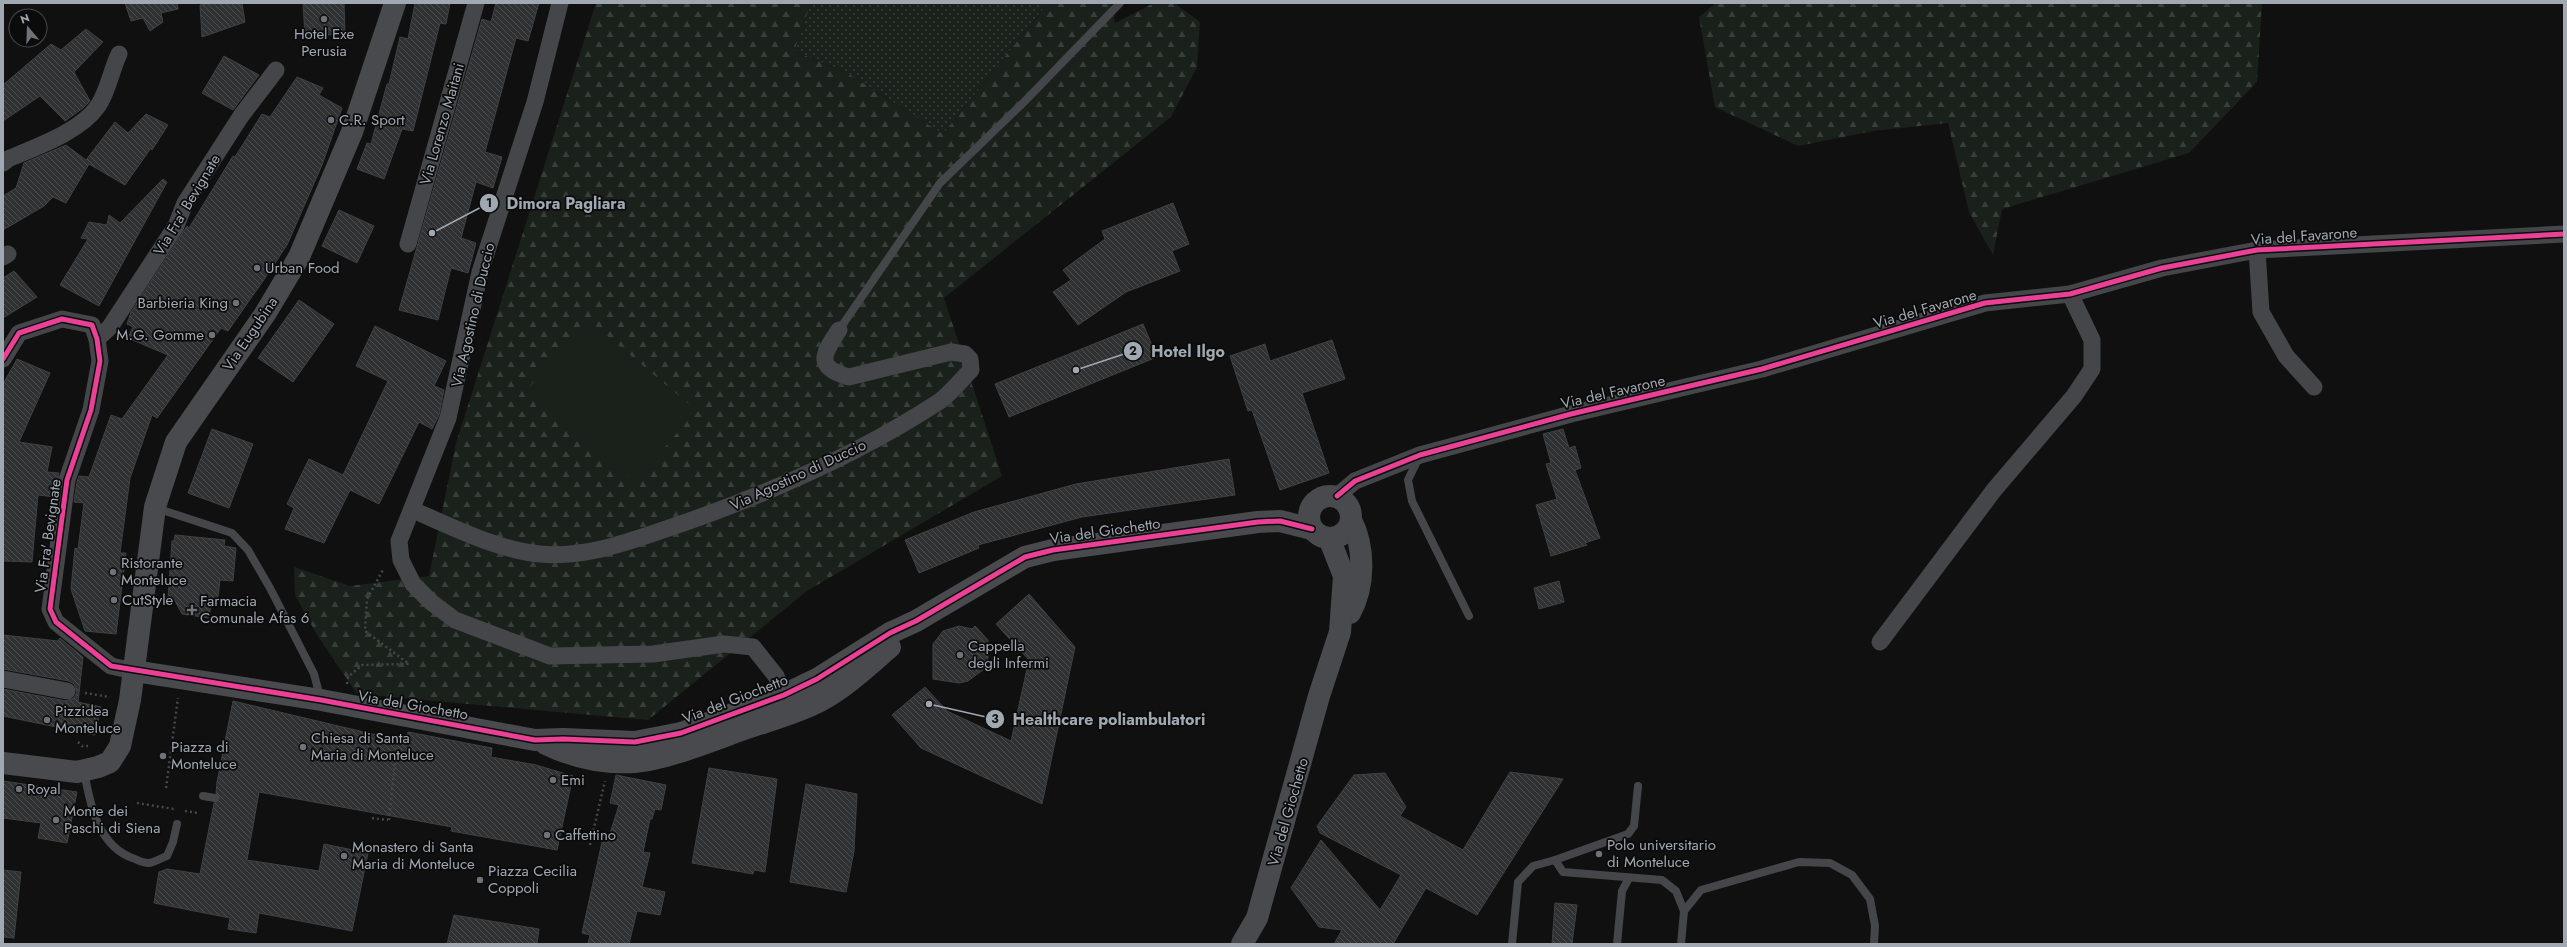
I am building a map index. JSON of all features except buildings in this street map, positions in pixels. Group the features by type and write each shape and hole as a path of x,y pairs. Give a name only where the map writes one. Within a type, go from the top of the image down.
{"street":[{"name":"Via Eugubina","path":"3,763 44,769 84,770 110,762 120,746 126,725 134,671 155,507 176,442 265,314 299,257 352,132 395,3"},
{"name":"Via Lorenzo Maitani","path":"408,244 476,3"},
{"name":"Via Agostino di Duccio","path":"399,541 413,510 448,418 480,272 535,102 560,3"},
{"path":"3,163 8,159 51,140 84,120 98,106 119,54"},
{"name":"Via Fra' Bevignate","path":"97,339 110,327 176,226 185,203 241,116 276,70"},
{"name":"Via del Favarone","path":"1337,496 1355,481 1420,455 1571,414 1762,369 1985,303 2070,294 2162,268 2258,250 2564,234"},
{"path":"2258,250 2261,312 2286,356 2314,388"},
{"path":"1880,642 1994,490 2074,396 2092,369 2092,340 2070,294"},
{"name":"Via Fra' Bevignate","path":"3,359 19,333 62,319 92,324 97,339 100,361 91,410 67,480 50,609 56,622 111,666 134,671"},
{"name":"Via Agostino di Duccio","path":"413,510 490,542 539,554 582,554 626,542 736,506 853,452 942,400 971,370 970,359 965,354 951,352 849,377 833,373 825,364 824,352 839,330"},
{"name":"Via del Giochetto","path":"1242,944 1257,918 1319,696 1340,632 1355,605 1361,577 1360,543 1351,520 1348,504 1337,496 1326,496 1314,502 1258,522"},
{"name":"Via del Giochetto","path":"1314,502 1309,513 1344,576 1340,632"},
{"path":"1321,533 1344,532 1351,520"},
{"name":"Via del Giochetto","path":"134,671 321,700 535,740 635,742 656,740 681,733 784,695 817,679 890,633 916,621 1026,557 1053,550 1258,522 1280,521 1321,533"},
{"path":"399,541 401,560 413,584 431,602 455,620 550,656 653,654 724,644 753,647 776,676 784,695"},
{"name":"Via del Giochetto","path":"535,740 562,752 596,761 635,762 676,752 787,715 822,700 861,672 916,621"},
{"path":"3,679 66,691"}],"lane":[{"path":"839,330 940,183 1025,101 1120,3"},
{"path":"1420,455 1408,480 1412,501 1469,616"},
{"path":"155,507 232,533 248,550 270,588 314,674 321,700"},
{"path":"84,770 89,801 96,819 109,843 121,854 148,863 167,856 173,842 177,824"},
{"path":"1512,944 1518,882 1533,866 1555,860 1628,834 1634,826 1638,786"},
{"path":"203,796 215,798"},
{"path":"1555,860 1563,872 1662,880 1676,891 1684,911 1681,944"},
{"path":"1684,911 1701,890 1799,862 1830,863 1852,875 1870,899 1875,926 1874,944"},
{"path":"1617,944 1622,891 1629,878"}],"path":[{"path":"345,705 348,678 362,664 409,664 365,631 367,599 399,541"},
{"path":"66,691 110,697"},
{"path":"166,788 179,692"},
{"path":"372,818 388,820 401,715"},
{"path":"78,742 82,746 90,747"},
{"path":"590,845 606,775"},
{"path":"137,803 154,806"}],"green space":[{"path":"596,3 811,3 794,51 847,73 943,134 1048,3 1111,3 1115,23 1154,3 1174,3 1200,22 1197,67 1171,117 944,298 1002,476 807,591 648,720 357,694 317,635 295,595 294,567 350,586 429,576 456,443"},
{"path":"811,3 1048,3 943,134 847,73 794,51"},
{"path":"1716,3 2262,3 2257,82 2189,153 2002,209 1993,255 1969,212 1948,123 1873,131 1798,146 1715,107 1699,17"},
{"path":"587,319 696,410 636,482 526,391"}],"cycle path":[{"path":"1337,496 1355,481 1420,455 1571,414 1762,369 1985,303 2070,294 2162,268 2257,250 2564,234"},
{"path":"3,359 19,333 62,319 92,325 97,339 100,361 91,410 67,480 50,609 56,622 111,666 321,700 535,740 563,739 635,742 681,733 784,695 817,679 890,633 916,621 1025,557 1053,550 1258,522 1280,521 1312,529"}],"place":[{"name":"Hotel Exe Perusia","path":"324,19"},
{"name":"C.R. Sport","path":"331,120"},
{"name":"Dimora Pagliara","path":"432,233"},
{"name":"Urban Food","path":"257,268"},
{"name":"Barbieria King","path":"236,303"},
{"name":"M.G. Gomme","path":"212,335"},
{"name":"Hotel Ilgo","path":"1076,370"},
{"name":"Ristorante Monteluce","path":"113,572"},
{"name":"CutStyle","path":"114,600"},
{"name":"Farmacia Comunale Afas 6","path":"192,610"},
{"name":"Cappella degli Infermi","path":"960,655"},
{"name":"Healthcare poliambulatori","path":"929,704"},
{"name":"Pizzidea Monteluce","path":"47,720"},
{"name":"Chiesa di Santa Maria di Monteluce","path":"303,747"},
{"name":"Piazza di Monteluce","path":"163,756"},
{"name":"Emi","path":"553,780"},
{"name":"Royal","path":"19,789"},
{"name":"Monte dei Paschi di Siena","path":"56,820"},
{"name":"Caffettino","path":"547,835"},
{"name":"Polo universitario di Monteluce","path":"1599,854"},
{"name":"Monastero di Santa Maria di Monteluce","path":"344,856"},
{"name":"Piazza Cecilia Coppoli","path":"480,880"}]}
